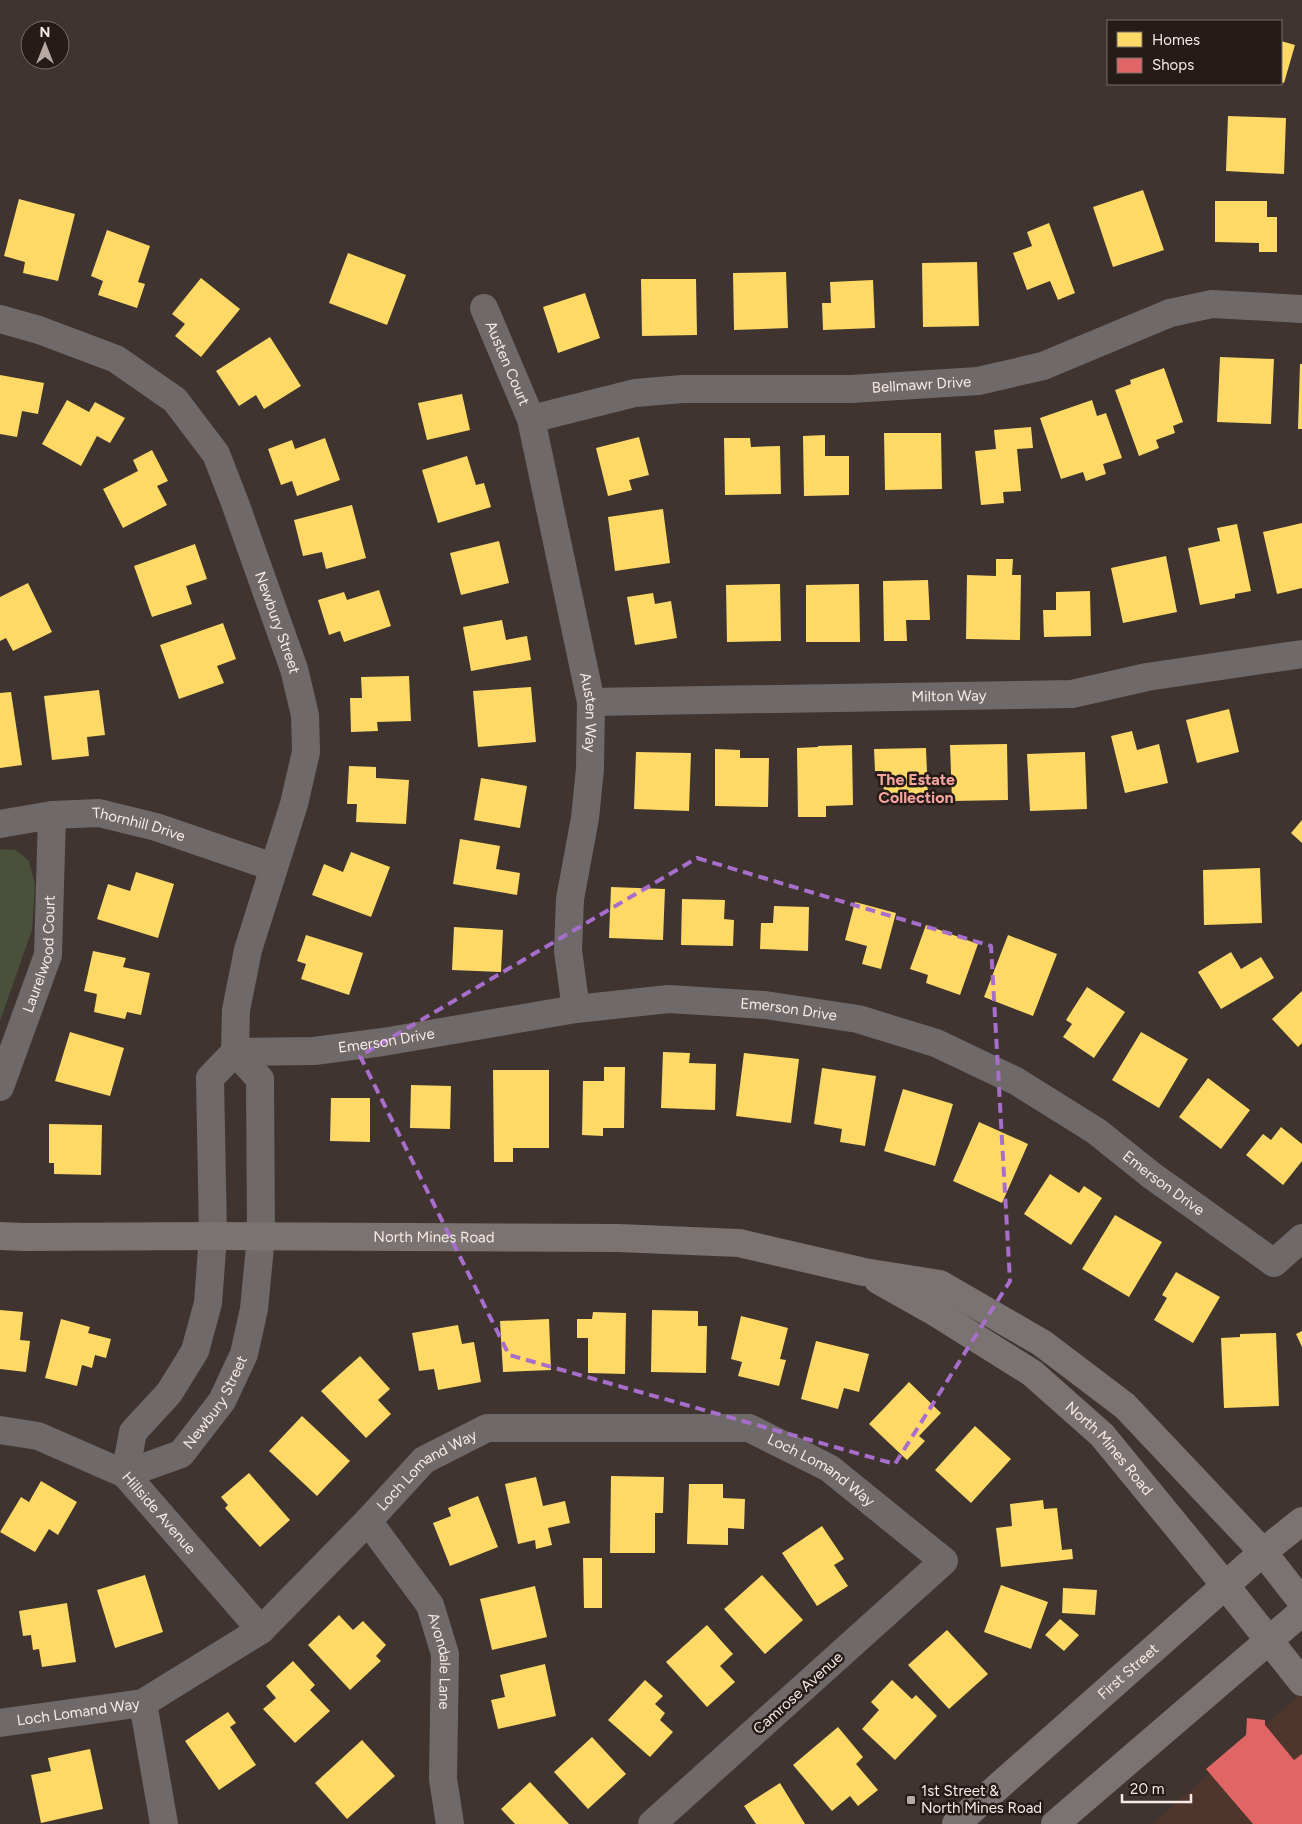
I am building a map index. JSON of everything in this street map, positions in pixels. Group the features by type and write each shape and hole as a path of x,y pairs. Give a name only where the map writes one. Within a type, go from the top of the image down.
{"main road":[{"name":"North Mines Road","path":"0,1236 24,1238 213,1236 618,1238 739,1243 864,1272 940,1284 1042,1343 1124,1406 1263,1552 1302,1602"},
{"name":"North Mines Road","path":"864,1272 932,1311 1032,1373 1102,1435 1302,1682"},
{"name":"First Street","path":"956,1824 1225,1585 1302,1521"},
{"path":"1054,1824 1302,1612"}],"street":[{"name":"Bellmawr Drive","path":"531,419 635,393 682,389 851,389 978,381 1043,366 1170,312 1212,304 1302,309"},
{"name":"Austen Court","path":"484,308 531,419"},
{"name":"Newbury Street","path":"0,319 39,330 116,359 175,400 216,454 294,669 305,715 306,752 294,804 248,950 236,1010 235,1052 260,1079 261,1236 254,1309 244,1354 222,1401 181,1454 125,1474"},
{"name":"Austen Way","path":"531,419 592,702 590,769 585,818 570,899 568,951 576,1009"},
{"name":"Milton Way","path":"592,702 1072,694 1147,677 1302,654"},
{"name":"Thornhill Drive","path":"0,824 52,815 99,813 156,826 273,867"},
{"name":"Laurelwood Court","path":"0,1087 48,955 52,815"},
{"name":"Emerson Drive","path":"235,1052 314,1051 383,1042 576,1009 669,999 765,1005 858,1019 936,1043 1016,1081 1096,1131 1151,1175 1274,1263 1302,1238"},
{"path":"125,1474 133,1432 169,1393 195,1351 208,1303 213,1236 210,1078 235,1052"},
{"name":"Loch Lomand Way","path":"0,1723 142,1703 261,1630 368,1521 424,1460 487,1428 749,1428 829,1468 944,1561"},
{"name":"Hillside Avenue","path":"0,1430 38,1436 125,1474 261,1630"},
{"name":"Avondale Lane","path":"368,1521 430,1605 445,1654 443,1779 450,1824"},
{"name":"Camrose Avenue","path":"652,1824 944,1561"},
{"path":"142,1703 164,1824"}],"highlighted area":[{"path":"697,858 991,946 1010,1281 895,1464 509,1355 360,1056"}],"shaded area":[{"path":"1302,1693 1302,1824 1152,1824 1265,1725"}],"green space":[{"path":"0,849 16,850 29,861 35,884 32,930 0,1021"}],"building: Homes":[{"path":"1282,41 1295,45 1284,83 1282,82"},
{"path":"1228,116 1286,118 1284,174 1226,171"},
{"path":"1143,190 1164,250 1113,267 1093,207"},
{"path":"19,199 75,214 58,281 23,273 25,262 4,256"},
{"path":"1215,201 1267,201 1267,217 1277,217 1277,252 1259,252 1259,243 1215,242"},
{"path":"1049,223 1075,293 1058,300 1050,281 1027,290 1013,253 1032,246 1027,232"},
{"path":"107,230 150,246 138,282 145,284 137,308 98,295 103,281 91,276"},
{"path":"348,253 406,275 387,325 329,303"},
{"path":"977,262 979,326 923,327 922,263"},
{"path":"786,272 788,328 734,330 733,273"},
{"path":"201,278 240,309 201,357 175,336 185,324 172,314"},
{"path":"641,279 696,279 697,335 642,336"},
{"path":"873,280 875,328 823,330 822,303 831,303 830,282"},
{"path":"585,293 600,338 558,353 543,307"},
{"path":"270,337 301,386 264,409 256,395 239,406 216,371"},
{"path":"1220,357 1274,359 1271,424 1217,422"},
{"path":"1300,364 1302,364 1302,429 1298,429"},
{"path":"1164,368 1183,422 1173,426 1175,433 1156,440 1159,448 1139,456 1115,390 1131,384 1130,380"},
{"path":"0,375 44,383 38,414 22,411 17,437 0,434"},
{"path":"462,394 470,430 427,440 418,403"},
{"path":"67,400 89,412 95,402 125,418 110,443 97,436 81,466 42,444"},
{"path":"1092,400 1097,416 1106,413 1122,458 1103,464 1106,474 1086,481 1083,472 1061,479 1040,418"},
{"path":"1031,427 1033,448 1017,449 1021,491 1003,492 1004,503 981,505 975,451 996,449 994,430"},
{"path":"884,433 941,433 942,489 885,490"},
{"path":"825,435 825,456 849,456 849,495 804,496 803,436"},
{"path":"639,437 649,475 629,480 632,490 608,496 596,448"},
{"path":"325,438 340,480 297,496 292,481 281,485 268,449 292,440 295,449"},
{"path":"724,438 750,438 751,447 780,446 781,494 725,495"},
{"path":"152,450 168,481 157,486 167,505 123,528 103,489 138,471 133,460"},
{"path":"467,456 476,485 484,483 491,507 438,523 422,470"},
{"path":"352,505 366,558 326,569 322,552 303,556 294,520"},
{"path":"663,509 670,563 615,571 608,517"},
{"path":"1302,523 1302,588 1277,594 1263,532"},
{"path":"1237,524 1251,591 1235,594 1235,598 1200,605 1188,548 1220,541 1217,528"},
{"path":"499,541 509,583 461,595 450,553"},
{"path":"195,544 207,579 186,586 192,604 152,617 134,566"},
{"path":"1166,556 1177,612 1123,623 1111,568"},
{"path":"996,559 1013,559 1012,575 1021,575 1020,640 966,639 967,575 996,576"},
{"path":"928,580 930,620 906,620 907,641 884,641 883,581"},
{"path":"28,583 52,632 13,651 6,638 0,641 0,597"},
{"path":"780,584 781,641 727,642 726,585"},
{"path":"859,584 860,642 806,642 806,585"},
{"path":"379,590 391,626 344,642 340,631 329,635 318,600 344,592 347,600"},
{"path":"1090,591 1091,636 1044,637 1043,610 1056,610 1056,592"},
{"path":"653,593 655,604 671,601 677,638 635,645 627,597"},
{"path":"502,620 506,640 527,636 531,660 471,671 463,627"},
{"path":"223,623 236,659 217,666 224,683 179,699 160,645"},
{"path":"409,676 411,721 377,722 378,731 351,732 350,698 362,698 361,677"},
{"path":"531,687 536,742 478,747 473,691"},
{"path":"99,690 105,735 87,737 89,756 52,760 44,696"},
{"path":"11,692 22,765 0,768 0,693"},
{"path":"1229,709 1239,752 1197,763 1186,720"},
{"path":"1132,731 1137,750 1159,744 1168,783 1125,793 1111,736"},
{"path":"1007,744 1008,800 952,801 950,745"},
{"path":"852,745 853,805 826,806 826,817 798,817 797,748"},
{"path":"926,748 928,796 884,797 883,771 875,771 874,749"},
{"path":"715,749 740,750 740,758 769,758 768,807 715,806"},
{"path":"636,752 691,753 689,811 634,809"},
{"path":"1085,752 1087,809 1030,811 1027,754"},
{"path":"349,766 376,767 376,778 409,780 406,824 356,822 357,804 347,804"},
{"path":"481,778 527,786 520,828 474,820"},
{"path":"1302,820 1302,843 1291,833"},
{"path":"460,839 500,846 496,869 520,873 517,895 453,884"},
{"path":"351,852 390,867 371,917 312,895 324,864 343,872"},
{"path":"1260,868 1262,923 1204,925 1203,870"},
{"path":"136,872 174,884 158,938 97,919 108,884 130,891"},
{"path":"611,887 665,889 663,940 609,938"},
{"path":"682,899 725,900 724,919 734,920 733,946 681,945"},
{"path":"855,902 896,913 881,969 862,964 867,946 845,940"},
{"path":"774,906 809,907 808,951 760,949 761,923 773,923"},
{"path":"926,925 978,944 960,995 926,983 928,975 910,969"},
{"path":"454,927 503,930 501,972 452,970"},
{"path":"306,935 363,953 349,995 301,979 306,964 297,961"},
{"path":"1008,935 1057,954 1033,1016 984,997"},
{"path":"93,951 126,958 123,967 150,973 141,1015 127,1012 125,1019 94,1012 97,994 84,991"},
{"path":"1231,952 1241,969 1261,957 1274,978 1221,1009 1198,972"},
{"path":"1087,987 1125,1012 1094,1058 1063,1037 1072,1024 1066,1020"},
{"path":"1302,991 1302,1043 1298,1047 1272,1019"},
{"path":"70,1032 124,1048 110,1096 55,1081"},
{"path":"1141,1032 1188,1059 1159,1108 1112,1080"},
{"path":"663,1052 690,1053 689,1063 716,1064 715,1110 661,1108"},
{"path":"744,1053 799,1059 791,1123 736,1116"},
{"path":"604,1067 625,1067 624,1128 603,1128 603,1136 582,1135 583,1081 604,1081"},
{"path":"822,1068 876,1076 865,1146 840,1142 842,1129 814,1124"},
{"path":"493,1070 549,1070 549,1148 513,1148 513,1162 494,1162"},
{"path":"1208,1078 1250,1110 1221,1149 1179,1117"},
{"path":"411,1085 451,1086 450,1129 410,1128"},
{"path":"903,1089 953,1104 935,1166 884,1151"},
{"path":"331,1098 370,1098 370,1142 330,1141"},
{"path":"979,1122 1028,1144 1002,1203 953,1181"},
{"path":"49,1124 102,1125 101,1175 54,1174 54,1163 49,1163"},
{"path":"1281,1127 1302,1144 1302,1161 1283,1185 1246,1155 1263,1134 1271,1140"},
{"path":"1050,1174 1079,1193 1084,1186 1102,1198 1071,1245 1024,1214"},
{"path":"1115,1215 1162,1242 1129,1297 1082,1269"},
{"path":"1176,1272 1220,1297 1193,1343 1154,1320 1167,1298 1162,1295"},
{"path":"0,1310 23,1312 20,1340 30,1341 26,1372 0,1369"},
{"path":"652,1310 698,1311 698,1326 707,1326 706,1373 651,1372"},
{"path":"593,1312 626,1313 625,1374 588,1373 588,1338 577,1338 577,1319 592,1319"},
{"path":"741,1316 788,1328 780,1359 786,1360 779,1386 738,1376 742,1362 731,1359"},
{"path":"61,1319 90,1327 88,1333 111,1339 106,1358 95,1355 92,1368 82,1365 77,1386 45,1378"},
{"path":"549,1319 551,1370 503,1372 500,1321"},
{"path":"458,1325 462,1344 474,1342 481,1382 438,1390 434,1369 419,1371 412,1333"},
{"path":"1302,1331 1302,1347 1296,1334"},
{"path":"1276,1333 1279,1406 1224,1408 1221,1338 1240,1337 1240,1334"},
{"path":"816,1341 869,1354 859,1392 844,1388 838,1409 801,1399"},
{"path":"360,1356 390,1389 378,1400 391,1414 366,1438 321,1391"},
{"path":"909,1382 941,1413 919,1436 925,1441 907,1460 869,1424"},
{"path":"302,1416 350,1461 317,1496 269,1451"},
{"path":"975,1426 1011,1459 971,1503 935,1470"},
{"path":"249,1473 290,1520 260,1547 225,1508 228,1505 221,1497"},
{"path":"611,1476 664,1477 663,1513 655,1513 655,1553 610,1553"},
{"path":"536,1477 543,1506 565,1501 570,1523 548,1528 552,1545 536,1549 535,1540 518,1544 505,1484"},
{"path":"41,1481 77,1502 58,1535 49,1529 35,1552 0,1532 21,1497 29,1502"},
{"path":"689,1484 723,1484 723,1498 745,1499 744,1529 728,1528 728,1545 687,1544"},
{"path":"478,1496 498,1547 450,1566 433,1523 451,1516 448,1508"},
{"path":"1043,1500 1044,1509 1057,1508 1062,1550 1072,1549 1073,1559 1001,1567 996,1528 1012,1526 1010,1504"},
{"path":"822,1526 844,1559 834,1565 848,1586 817,1606 782,1553"},
{"path":"583,1558 602,1558 602,1608 584,1608"},
{"path":"145,1575 163,1632 115,1648 97,1590"},
{"path":"762,1575 803,1620 765,1654 724,1609"},
{"path":"1001,1585 1048,1602 1031,1649 984,1632"},
{"path":"535,1586 547,1637 492,1650 480,1599"},
{"path":"1063,1588 1097,1590 1095,1615 1062,1613"},
{"path":"67,1603 76,1662 42,1667 39,1649 33,1650 31,1635 23,1636 19,1611"},
{"path":"339,1615 353,1630 363,1621 386,1645 376,1656 381,1661 350,1690 308,1645"},
{"path":"1060,1619 1079,1635 1064,1651 1045,1635"},
{"path":"707,1625 733,1654 720,1666 735,1682 707,1707 666,1662"},
{"path":"947,1630 988,1674 949,1709 908,1665"},
{"path":"293,1661 315,1685 310,1690 330,1711 295,1743 263,1709 276,1698 266,1686"},
{"path":"545,1664 556,1716 498,1729 491,1700 505,1697 500,1675"},
{"path":"645,1680 663,1696 655,1704 665,1713 660,1720 673,1732 650,1757 608,1720"},
{"path":"892,1680 912,1699 916,1695 937,1716 895,1760 862,1729 879,1710 871,1702"},
{"path":"228,1712 236,1723 230,1727 256,1765 219,1790 185,1741"},
{"path":"838,1727 863,1757 856,1764 878,1790 858,1806 850,1796 832,1811 793,1765"},
{"path":"592,1737 626,1774 588,1809 554,1772"},
{"path":"362,1740 395,1776 347,1819 315,1783"},
{"path":"90,1749 103,1809 41,1823 31,1775 51,1771 48,1758"},
{"path":"530,1782 569,1824 515,1824 501,1809"},
{"path":"780,1783 805,1824 756,1824 744,1806"}],"building: Shops":[{"path":"1247,1718 1265,1720 1265,1725 1294,1760 1302,1754 1302,1824 1253,1824 1206,1769 1246,1735"}],"place":[{"name":"1st Street & North Mines Road","path":"911,1800"}],"district":[{"name":"The Estate Collection","path":"916,788"}]}
